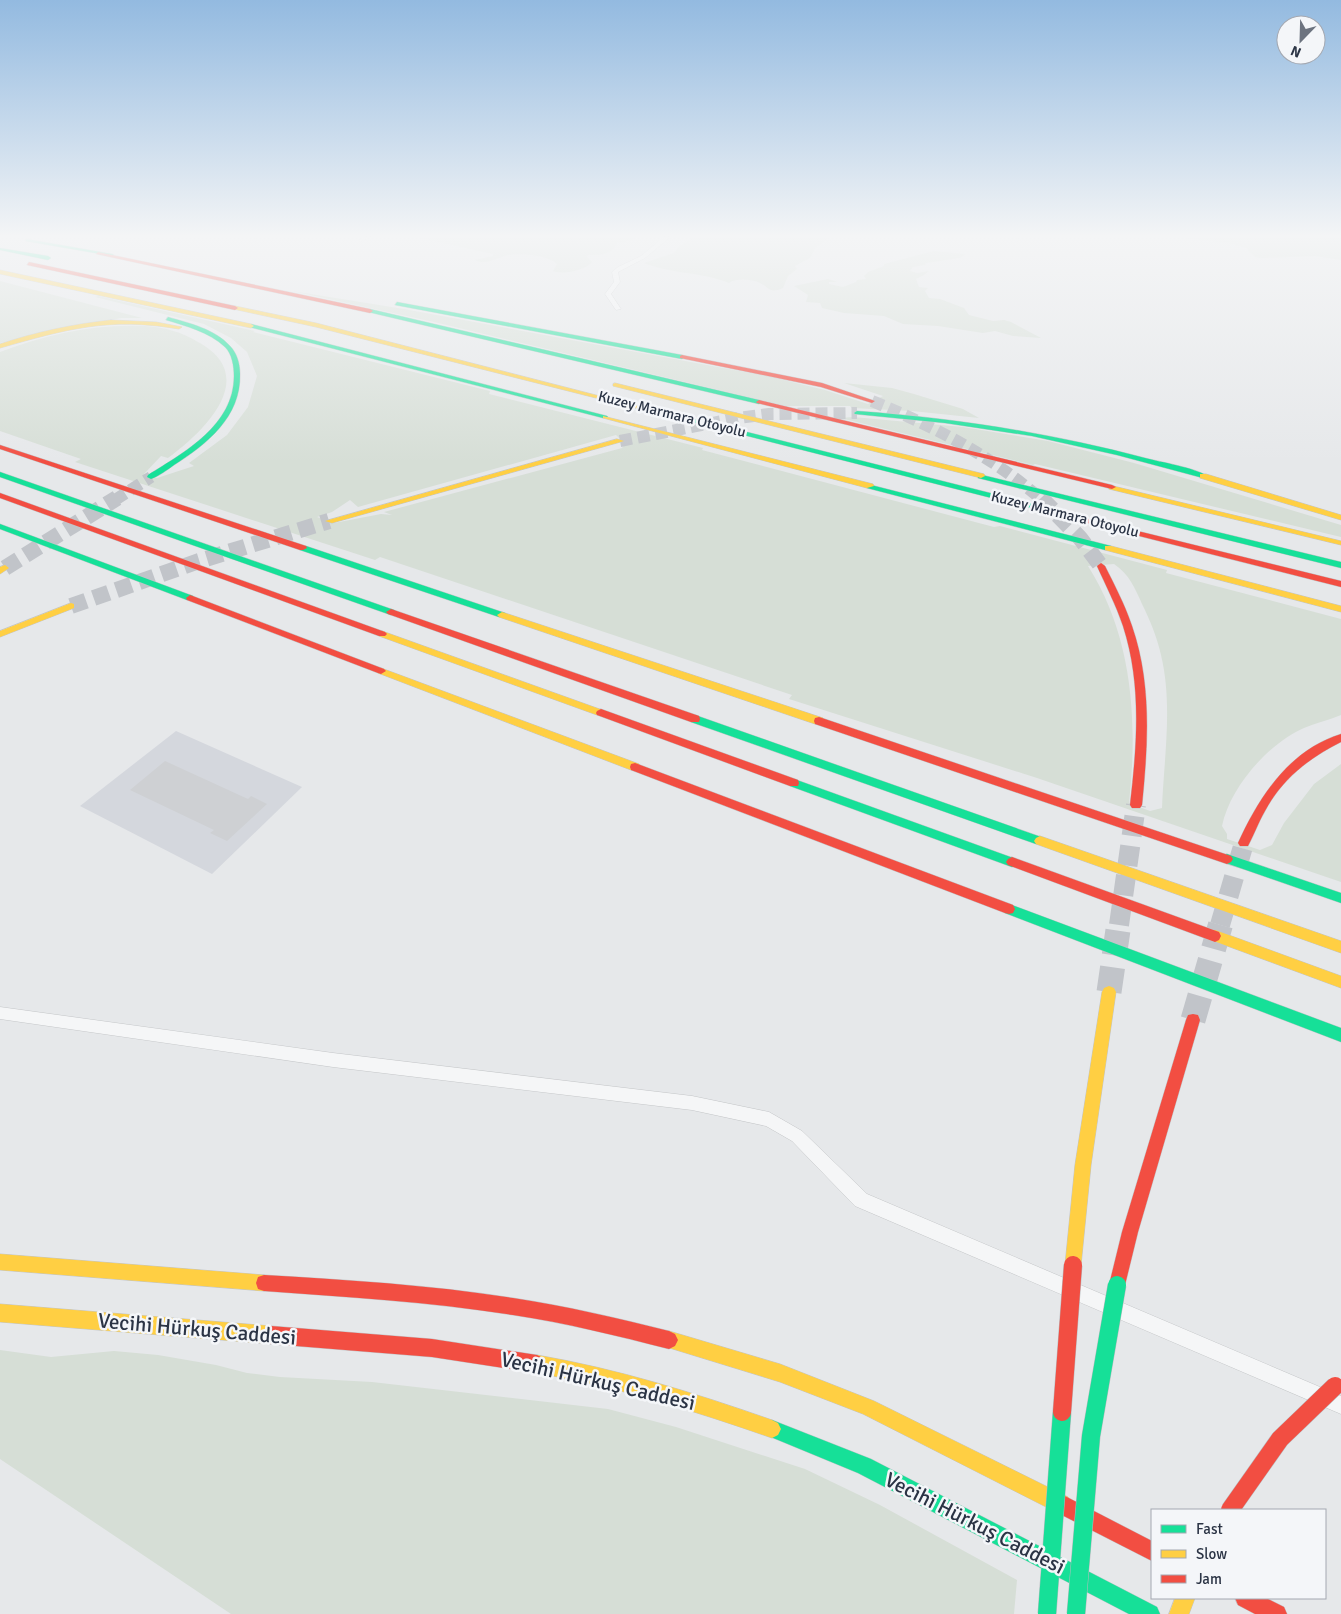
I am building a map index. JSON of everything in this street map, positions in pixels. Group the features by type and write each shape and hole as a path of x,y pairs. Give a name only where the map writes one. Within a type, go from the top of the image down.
{"main road":[{"path":"140,312 196,328 217,338 226,345 236,359 239,380 238,389 228,412 218,425 192,448 151,477"},
{"path":"190,312 352,351 1341,609"},
{"name":"Kuzey Marmara Otoyolu","path":"257,312 316,325 1341,584"},
{"path":"376,312 496,339 1341,543"},
{"path":"442,312 769,372 822,385 872,401"},
{"path":"0,346 37,334 80,325 153,322 181,327 203,336 221,348 236,365"},
{"name":"Kuzey Marmara Otoyolu","path":"606,383 1341,565"},
{"path":"857,413 952,420 1049,436 1135,458 1341,518"},
{"path":"328,521 620,441"},
{"path":"0,442 128,486 138,492"},
{"path":"0,447 1341,898"},
{"path":"0,474 1341,947"},
{"path":"0,495 1341,982"},
{"path":"0,526 1341,1035"},
{"path":"1101,566 1120,601 1127,619 1140,669 1144,717 1141,771 1136,805"},
{"path":"0,634 71,606"},
{"path":"1244,844 1260,805 1279,779 1302,759 1341,738"},
{"path":"1047,1614 1073,1265 1083,1165 1109,992"},
{"path":"1076,1614 1091,1436 1117,1285 1130,1232 1193,1020"},
{"path":"0,1262 408,1294 513,1306 623,1328 704,1349 780,1373 868,1408 1151,1549"},
{"name":"Vecihi Hürkuş Caddesi","path":"0,1313 432,1348 543,1365 627,1384 700,1404 782,1432 864,1466 1150,1614"},
{"path":"1231,1509 1280,1439 1338,1384"},
{"path":"1179,1614 1185,1599"},
{"path":"1247,1599 1277,1614"}],"street":[{"path":"0,1013 333,1060 692,1103 769,1119 797,1136 861,1200 1341,1405"}],"shaded area":[{"path":"0,312 120,312 142,318 121,318 0,343"},
{"path":"157,312 171,312 255,331 253,332 490,391 489,394 703,448 702,450 994,527 1000,526 1167,570 1166,573 1341,619 1341,715 1290,735 1264,756 1252,768 1233,796 1222,826 1227,834 1227,839 1260,850 1272,845 1284,823 1314,784 1341,764 1341,882 1037,778 789,699 792,695 380,557 375,560 75,462 81,459 0,431 0,352 53,335 89,329 125,326 166,329 192,338 216,356 225,371 226,387 221,403 197,433 168,458 161,456 144,474 157,478 194,466 189,463 227,435 248,407 257,376 247,352 231,338 204,324","holes":["616,435 625,444 622,448 384,512 392,515 381,514 334,523 317,517 332,512 350,500 358,507","1114,564 1124,572 1137,592 1148,616 1161,655 1165,674 1167,731 1162,808 1150,811 1129,803 1133,742 1129,681 1115,622 1103,593 1088,566"]},
{"path":"390,312 422,312 767,376 825,390 868,404 883,396 844,383 892,388 963,409 979,418 912,411 852,408 850,406 786,406"},
{"path":"841,312 967,312 969,315 993,321 1004,320 1011,322 1041,338 1013,336 995,331 983,333 938,326 903,324 884,316"},
{"path":"853,417 963,427 1048,441 1134,463 1341,525 1341,537 840,418"},
{"path":"176,731 302,787 212,874 80,806"},
{"path":"0,1350 51,1357 114,1351 158,1355 216,1365 247,1373 280,1377 372,1382 608,1409 676,1427 805,1469 880,1505 1017,1580 1014,1614 231,1614 0,1459"}],"building":[{"path":"165,761 248,799 251,796 267,804 227,841 210,833 214,830 130,790"}],"tunnel":[{"path":"872,401 961,443 1003,469 1042,500"},
{"path":"620,441 738,418 769,414 857,413"},
{"path":"115,500 151,477"},
{"path":"5,568 117,498"},
{"path":"1041,498 1080,538 1101,566"},
{"path":"71,606 199,561 329,521"},
{"path":"1119,925 1136,805"},
{"path":"1220,925 1244,843"},
{"path":"1109,992 1119,923"},
{"path":"1193,1020 1221,923"}],"traffic: fast":[{"path":"376,312 759,402"},
{"path":"442,312 682,357"},
{"path":"151,477 181,458 210,434 223,420 232,405 237,388 236,363 233,354 227,346 207,332 168,319"},
{"path":"251,326 605,417"},
{"path":"655,411 1047,510"},
{"path":"857,413 945,421 1032,434 1118,453 1203,476"},
{"path":"0,474 391,612"},
{"path":"981,476 1341,565"},
{"path":"870,486 1108,548"},
{"path":"0,526 190,598"},
{"path":"303,548 502,615"},
{"path":"695,719 1040,841"},
{"path":"794,783 1012,862"},
{"path":"1227,859 1341,898"},
{"path":"1009,909 1341,1035"},
{"path":"1076,1614 1091,1436 1117,1285"},
{"path":"1047,1614 1062,1412"},
{"path":"772,1429 864,1466 1150,1614"}],"traffic: slow":[{"path":"187,312 251,326"},
{"path":"256,312 316,325 655,411"},
{"path":"0,346 44,333 88,324 133,322 179,327"},
{"path":"615,385 981,476"},
{"path":"605,417 870,486"},
{"path":"329,521 620,441"},
{"path":"1203,476 1341,518"},
{"path":"1112,487 1341,543"},
{"path":"1108,548 1341,609"},
{"path":"0,571 5,568"},
{"path":"0,634 71,606"},
{"path":"502,615 819,721"},
{"path":"382,634 601,713"},
{"path":"381,671 635,767"},
{"path":"1040,841 1341,947"},
{"path":"1215,936 1341,982"},
{"path":"1073,1265 1083,1165 1109,992"},
{"path":"0,1262 264,1283"},
{"path":"0,1313 271,1335"},
{"path":"669,1340 780,1373 868,1407 1061,1504"},
{"path":"537,1364 597,1375 627,1383 715,1409 772,1429"},
{"path":"1179,1614 1185,1599"}],"traffic: jam":[{"path":"682,357 822,385 872,401"},
{"path":"759,402 1112,487"},
{"path":"0,447 303,548"},
{"path":"0,495 382,634"},
{"path":"1047,510 1341,584"},
{"path":"1101,566 1127,626 1140,682 1142,740 1136,805"},
{"path":"190,598 381,671"},
{"path":"391,612 695,719"},
{"path":"601,713 794,783"},
{"path":"819,721 1227,859"},
{"path":"1244,843 1261,808 1281,780 1307,757 1341,738"},
{"path":"635,767 1009,909"},
{"path":"1012,862 1215,936"},
{"path":"1117,1285 1130,1232 1193,1020"},
{"path":"1062,1412 1073,1265"},
{"path":"264,1283 389,1292 533,1309 669,1340"},
{"path":"271,1335 432,1348 537,1364"},
{"path":"1231,1509 1280,1439 1335,1386"},
{"path":"1061,1504 1151,1550"},
{"path":"1247,1599 1277,1614"}]}
